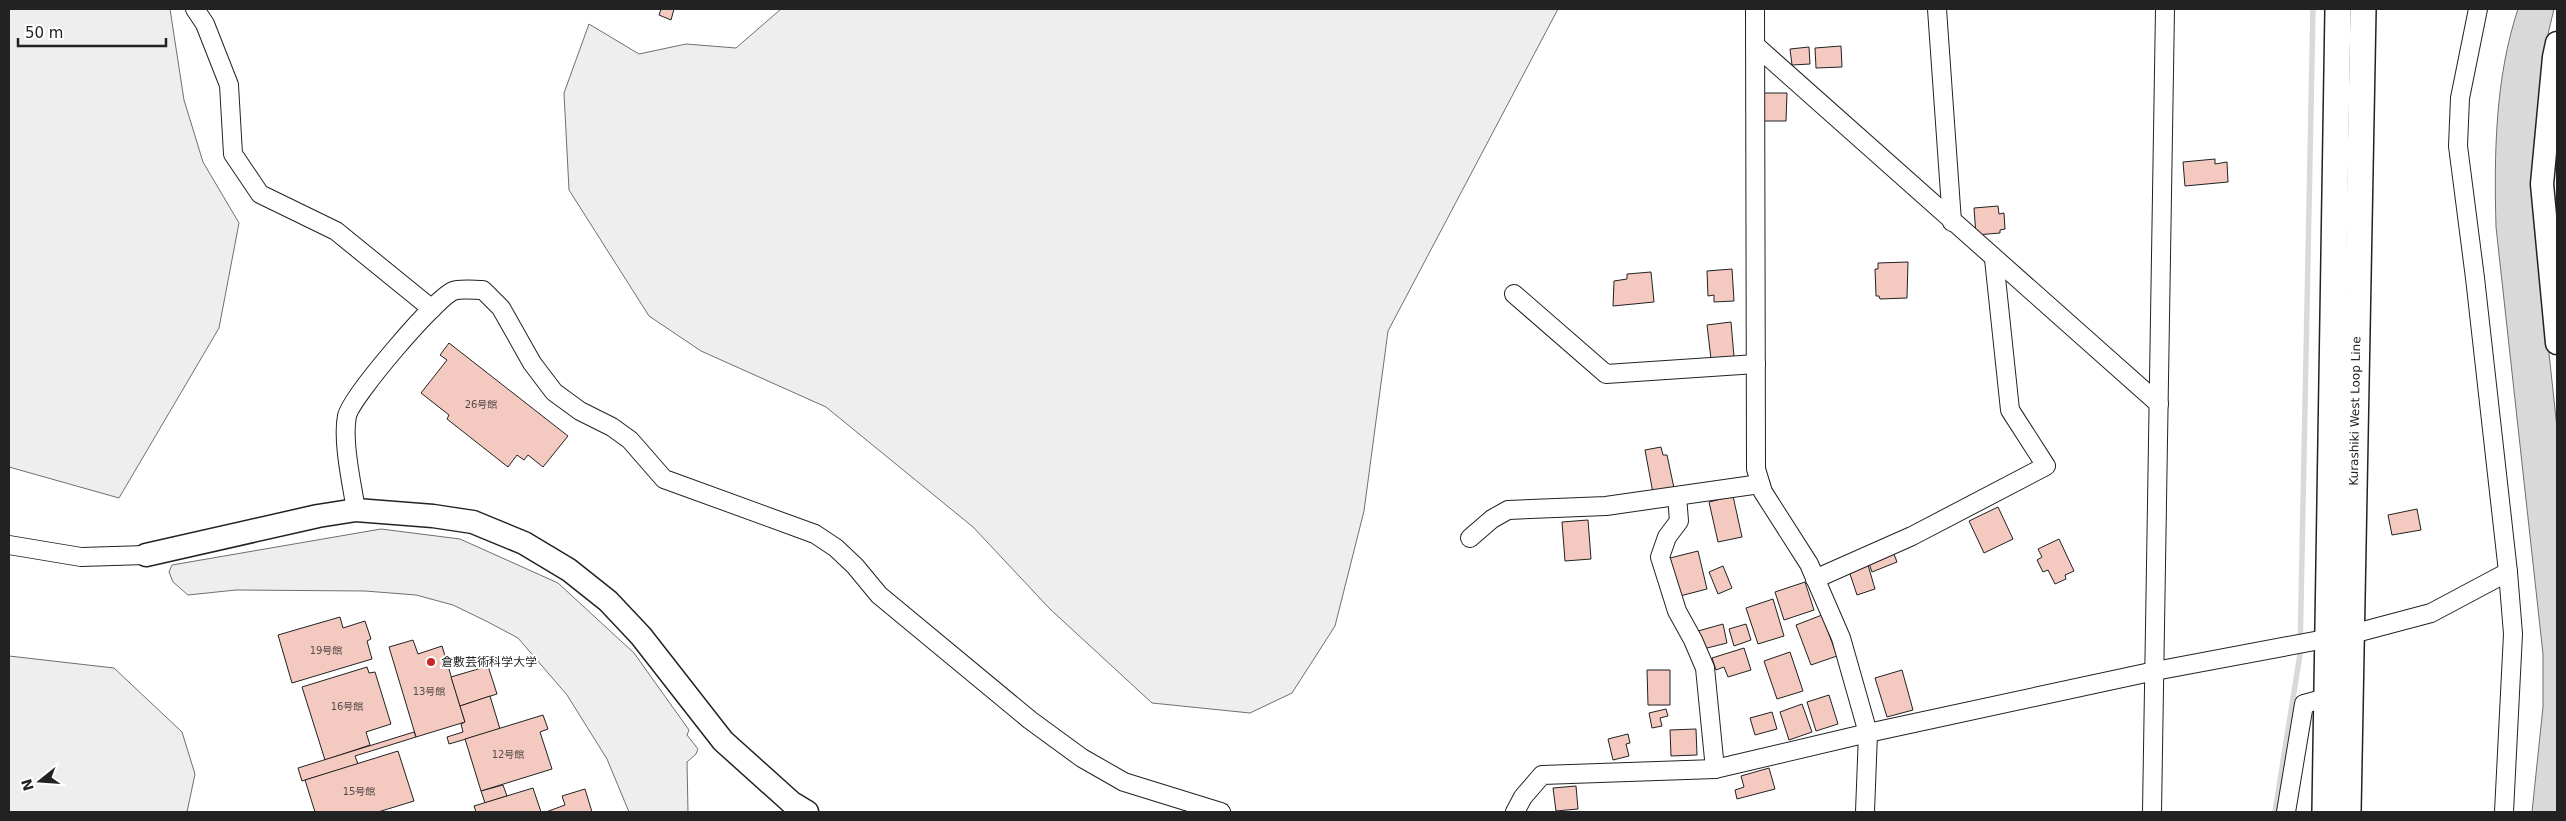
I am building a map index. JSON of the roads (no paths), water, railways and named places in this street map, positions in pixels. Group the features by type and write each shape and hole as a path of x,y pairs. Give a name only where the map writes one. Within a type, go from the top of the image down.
{"main road":[{"name":"Kurashiki West Loop Line","path":"2325,812 2326,640 2338,9"},
{"name":"Kurashiki West Loop Line","path":"2348,812 2363,9"}],"street":[{"path":"195,9 205,24 229,85 233,154 260,194 336,231 432,309"},
{"path":"1755,9 1756,469 1763,492 1809,564 1841,638 1868,733 1865,812"},
{"path":"1937,9 1952,222"},
{"path":"2152,812 2165,9"},
{"path":"2478,9 2460,98 2458,146 2475,278 2508,572 2513,634 2504,812"},
{"path":"2557,43 2554,57 2542,184 2557,343"},
{"path":"1755,45 2159,404"},
{"path":"1816,579 1912,536 2046,466 2010,410 1994,259"},
{"path":"356,510 348,463 347,415 360,393 432,309 454,290 483,290 501,308 532,363 554,392 580,411 612,427 630,440 664,479 815,534 836,548 855,566 879,595 1030,720 1082,758 1124,782 1221,812"},
{"path":"1514,294 1606,374 1756,364"},
{"path":"1470,538 1492,519 1508,510 1606,506 1760,484"},
{"path":"1677,496 1679,521 1667,537 1660,557 1676,611 1693,640 1705,668 1715,769"},
{"path":"9,545 81,557 146,554 318,516 356,510 433,516 473,522 524,543 569,570 608,601 641,636 723,742 792,804 807,812"},
{"path":"1515,812 1523,797 1542,775 1715,769 1868,733 2155,671 2352,634 2431,613 2508,572"},
{"path":"2286,812 2304,704 2326,698"}],"waterway":[{"path":"2275,812 2300,654 2313,9"}],"place":[{"name":"倉敷芸術科学大学","path":"431,662"}]}
